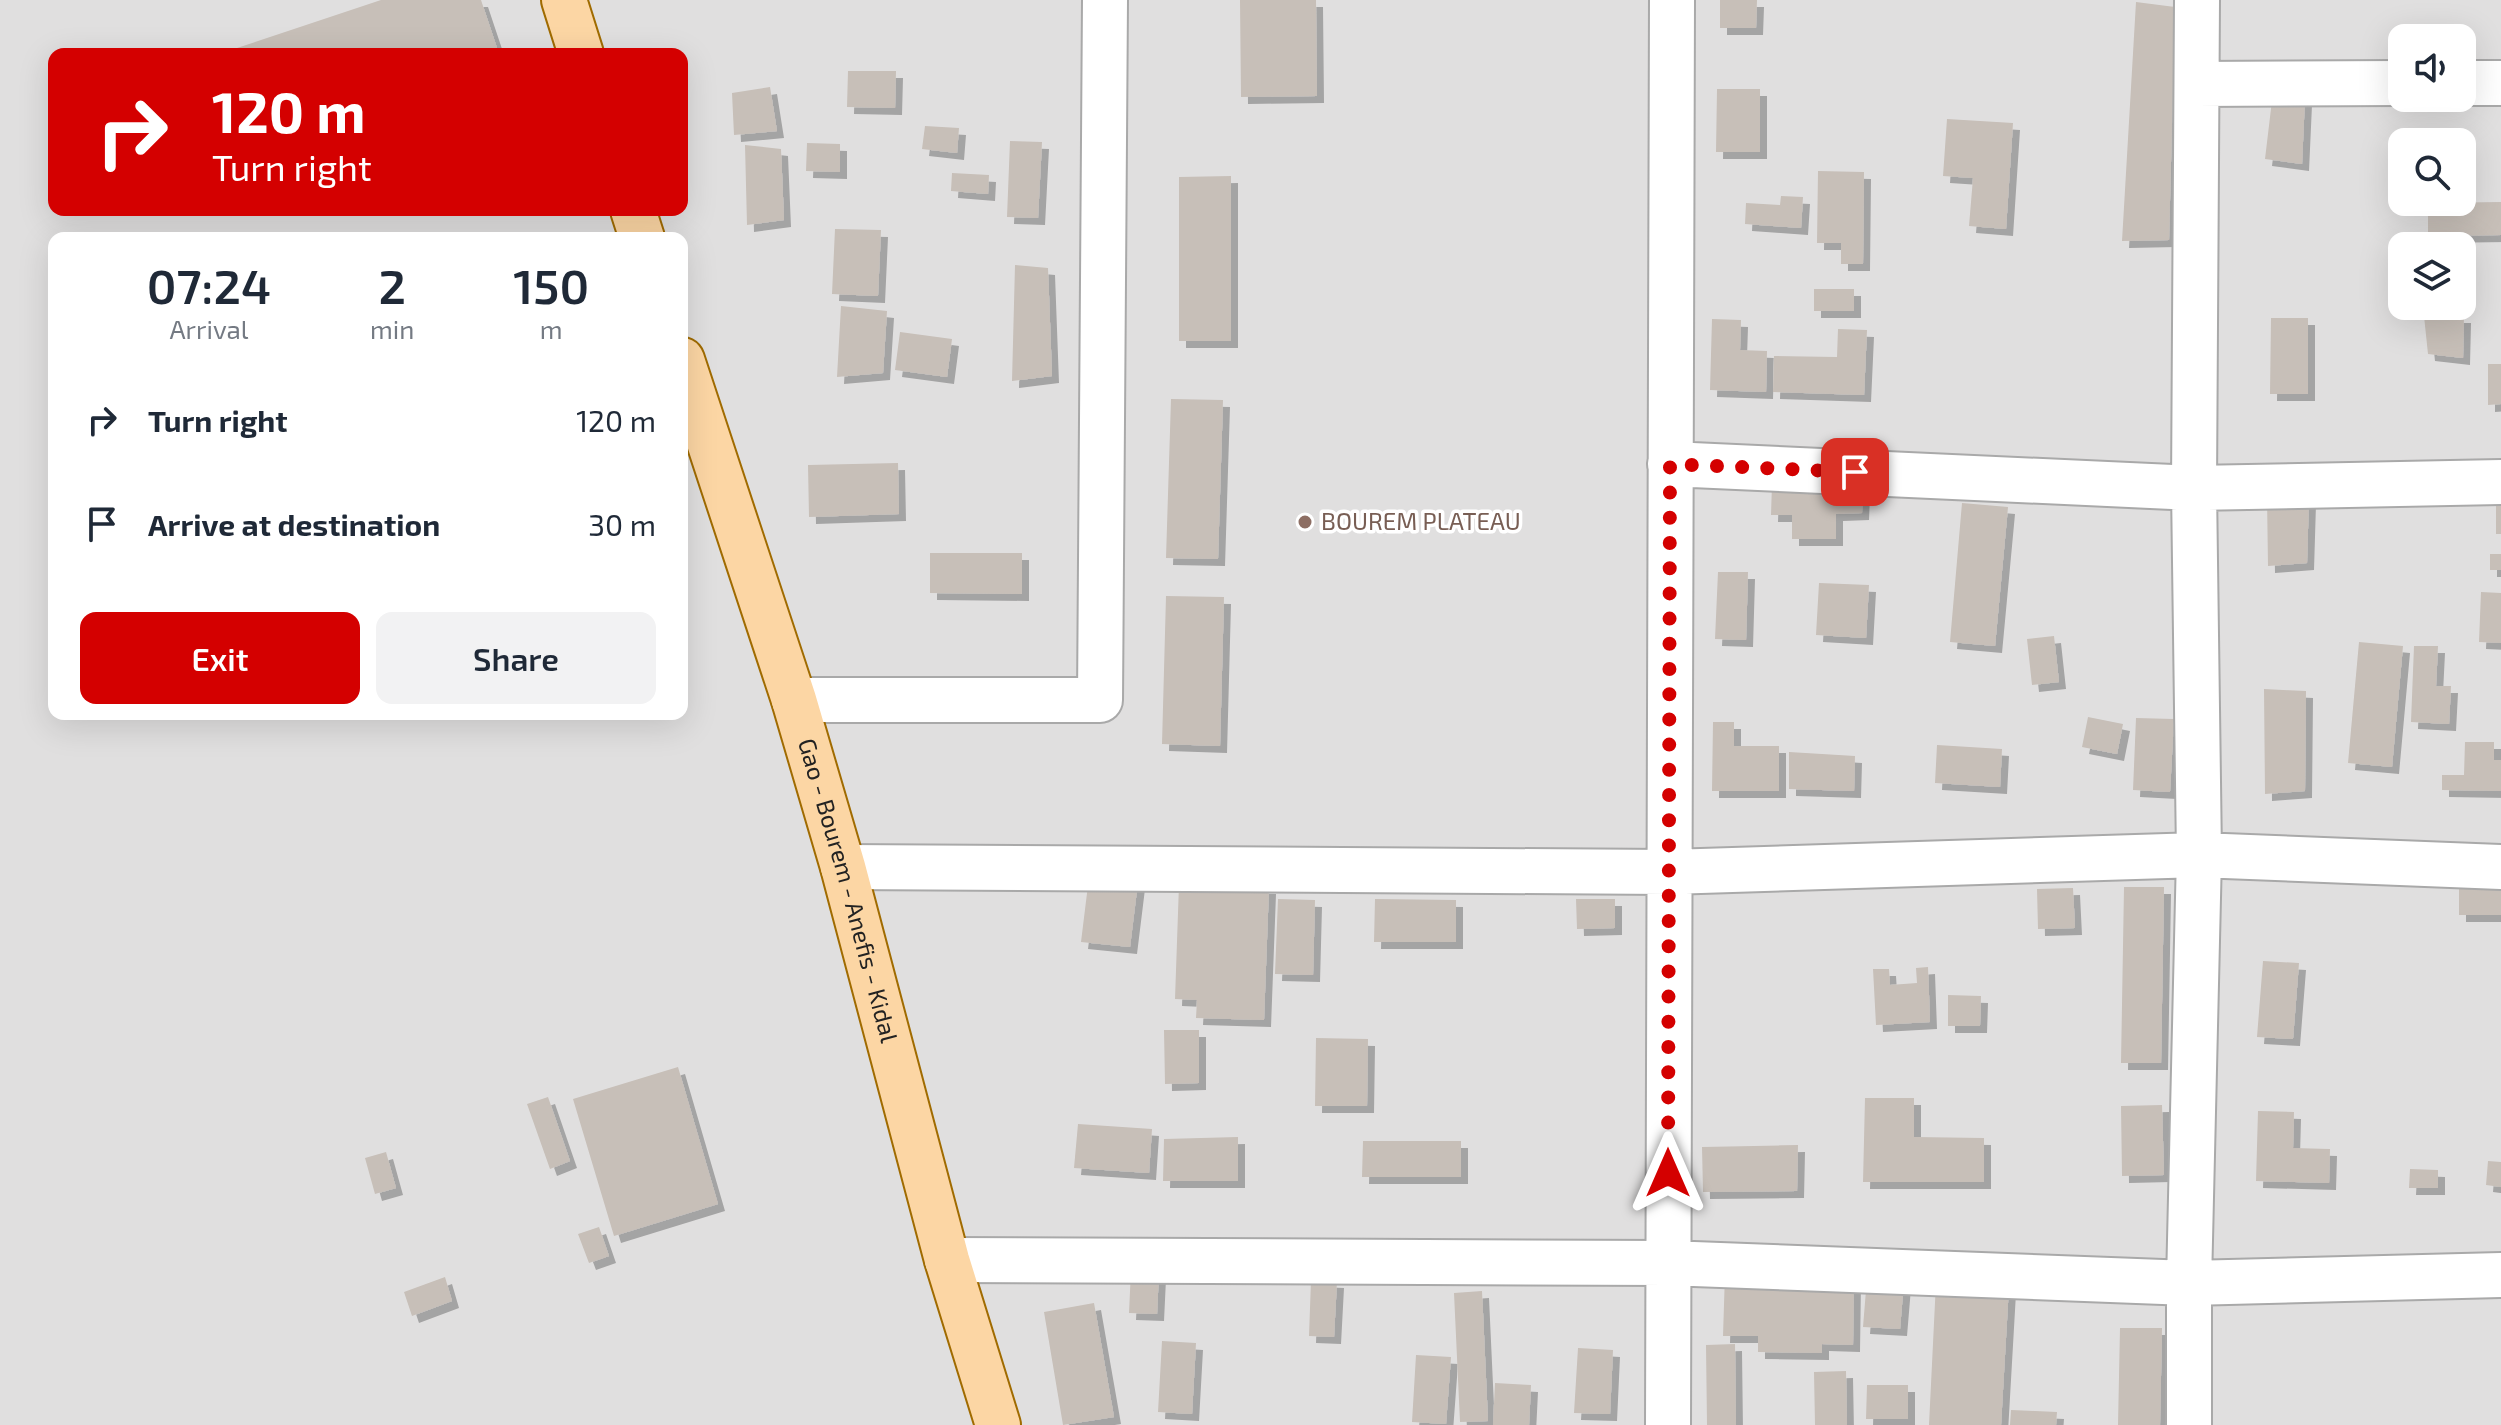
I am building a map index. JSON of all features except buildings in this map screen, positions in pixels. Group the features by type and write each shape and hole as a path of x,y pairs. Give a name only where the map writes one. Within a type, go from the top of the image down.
{"main road":[{"path":"564,0 579,48"},
{"name":"Gao - Bourem - Anefis - Kidal","path":"688,378 794,700 843,867 947,1260 998,1425"}],"street":[{"path":"794,700 1100,700 1105,0"},
{"path":"1668,1425 1672,0"},
{"path":"2189,1425 2189,1283 2199,855 2194,488 2197,0"},
{"path":"2197,84 2388,83"},
{"path":"2476,83 2501,83"},
{"path":"1670,464 2194,488 2501,482"},
{"path":"843,867 1669,872 2199,855 2501,867"},
{"path":"947,1260 1667,1263 2189,1283 2501,1275"}],"shaded area":[{"path":"0,0 2501,0 2501,1425 0,1425"}],"place":[{"name":"BOUREM PLATEAU","path":"1305,522"}],"route":[{"path":"1668,1173 1670,464 1855,472"}]}
